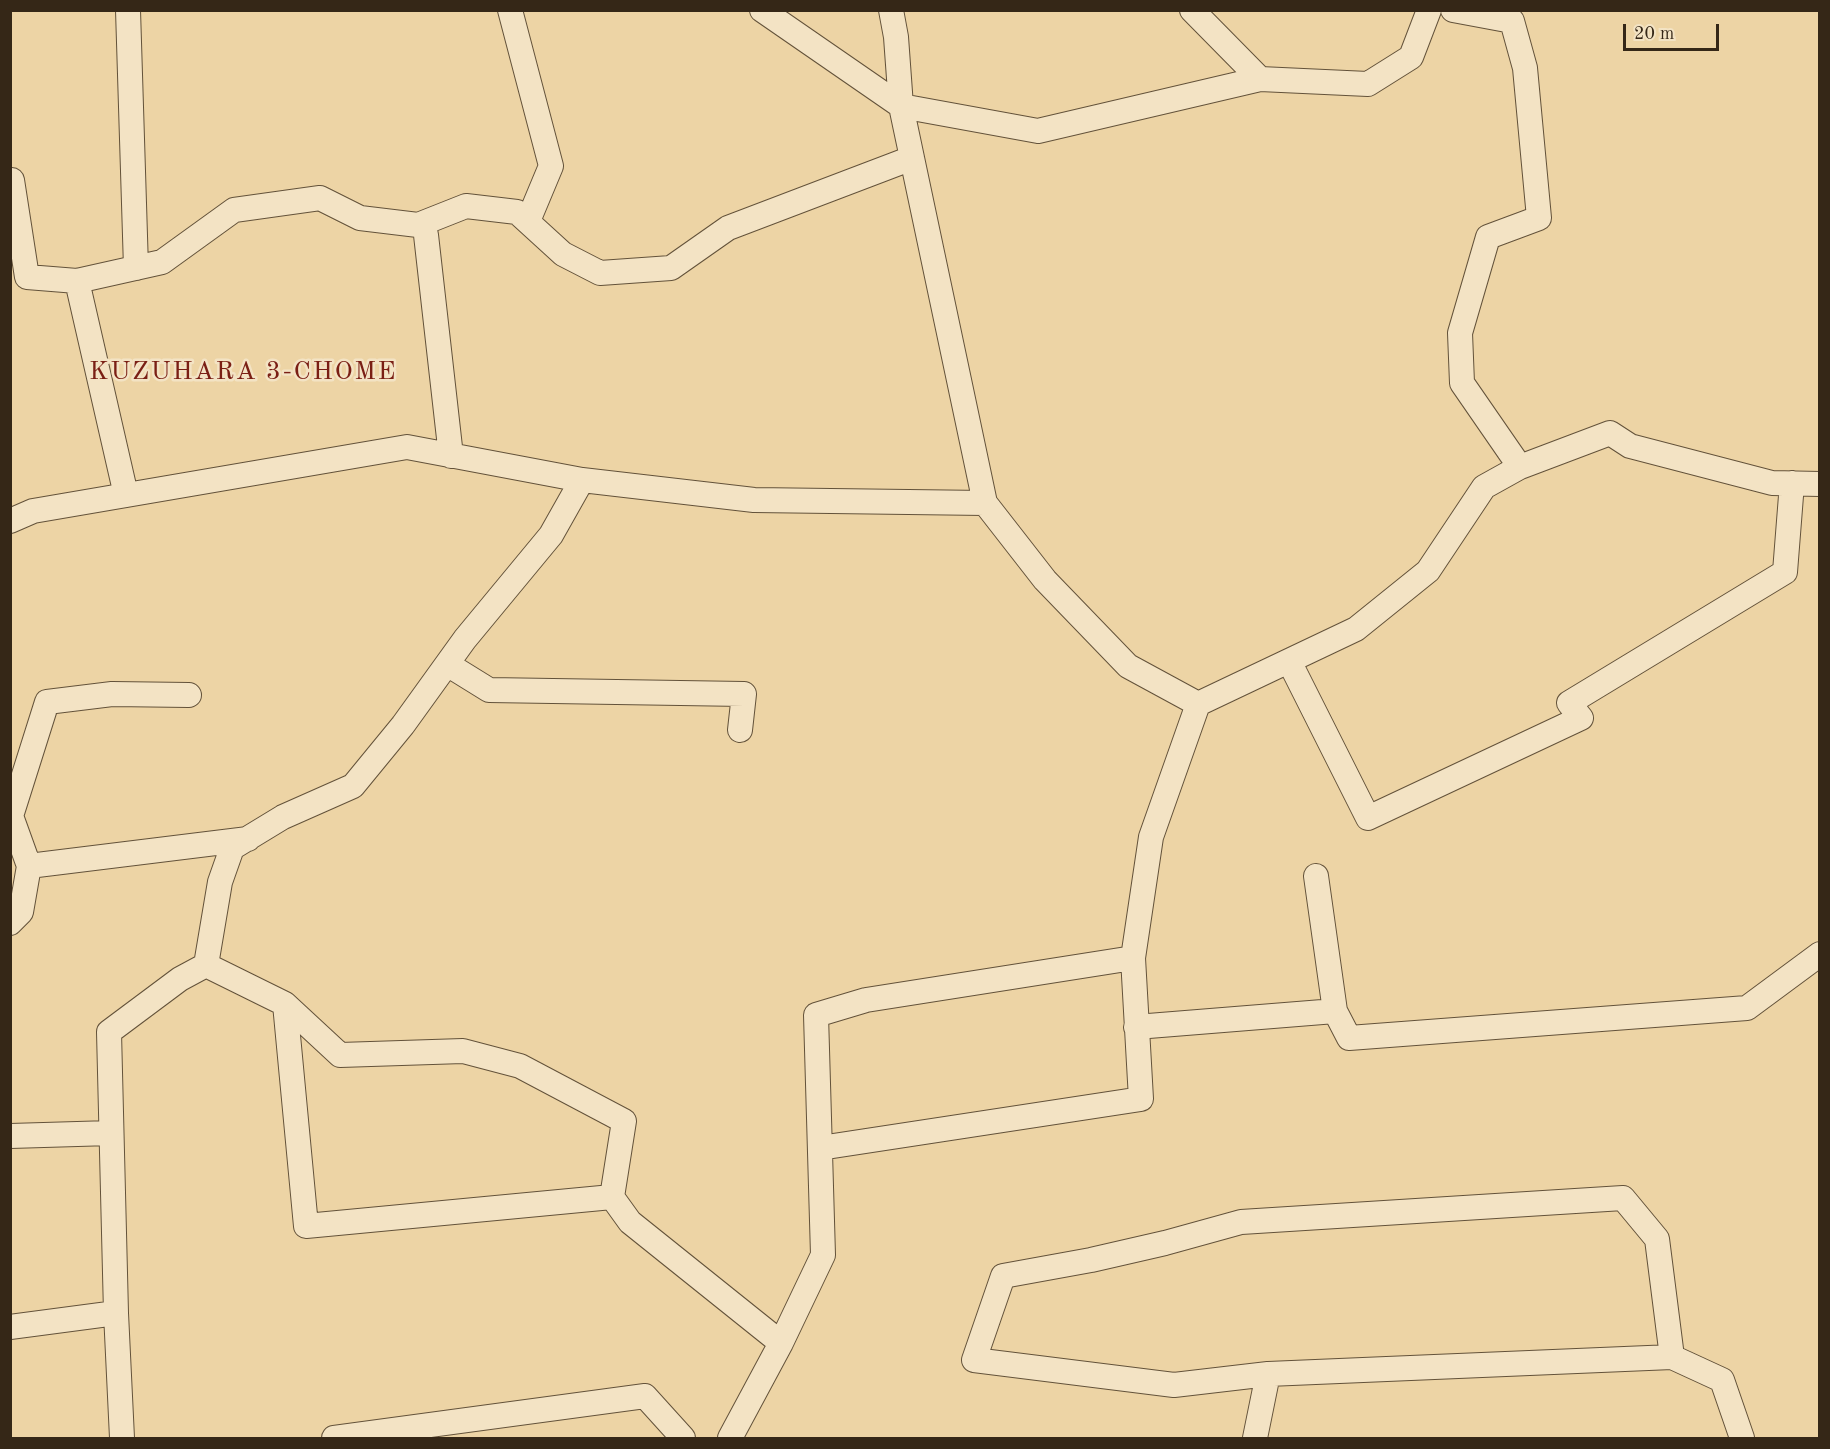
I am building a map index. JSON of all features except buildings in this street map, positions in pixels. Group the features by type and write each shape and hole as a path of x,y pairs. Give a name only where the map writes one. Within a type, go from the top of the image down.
{"street":[{"path":"128,10 136,268"},
{"path":"510,10 551,166 528,221"},
{"path":"762,10 900,106 1038,131 1260,79 1368,84 1411,57 1429,10"},
{"path":"891,10 896,38 900,106 985,503 1045,580 1128,666 1198,704"},
{"path":"1192,10 1260,79"},
{"path":"1453,10 1512,21 1525,68 1539,218 1488,237 1460,333 1462,383 1520,468"},
{"path":"10,180 12,180 27,277 77,281 162,262 234,210 320,198 360,218 418,225 466,206 517,212 563,254 600,273 671,268 728,228 912,158"},
{"path":"426,235 451,456"},
{"path":"77,281 126,495"},
{"path":"820,1148 1141,1099 1133,958 1151,837 1198,704 1356,629 1428,571 1484,487 1520,468 1610,433 1630,446 1772,483 1820,484"},
{"path":"10,522 33,511 407,447 582,480 754,500 985,503"},
{"path":"206,965 220,882 232,848 284,817 353,786 403,725 465,639 551,535 582,480"},
{"path":"1289,661 1368,818 1581,718 1569,703 1785,572 1792,483"},
{"path":"447,664 489,690 744,694 740,730"},
{"path":"14,915 29,866 11,816 47,702 112,694 189,695"},
{"path":"29,866 248,838"},
{"path":"1316,876 1335,1011 1349,1038 1747,1008 1820,954"},
{"path":"730,1438 782,1343 823,1255 816,1015 866,1000 1133,958"},
{"path":"206,965 285,1004 340,1055 464,1052 520,1066 624,1121 612,1197 630,1222 782,1343"},
{"path":"122,1438 116,1313 109,1032 180,979 206,965"},
{"path":"285,1004 306,1226 612,1197"},
{"path":"1136,1027 1335,1011"},
{"path":"10,1136 111,1133"},
{"path":"1672,1356 1657,1239 1623,1198 1241,1222 1091,1260 1002,1276 974,1360 1174,1385 1268,1374 1672,1356 1722,1380 1742,1438"},
{"path":"10,1327 116,1313"},
{"path":"1255,1438 1268,1374"},
{"path":"334,1438 645,1396 682,1438"}],"district":[{"name":"KUZUHARA 3-CHOME","path":"243,372"}]}
